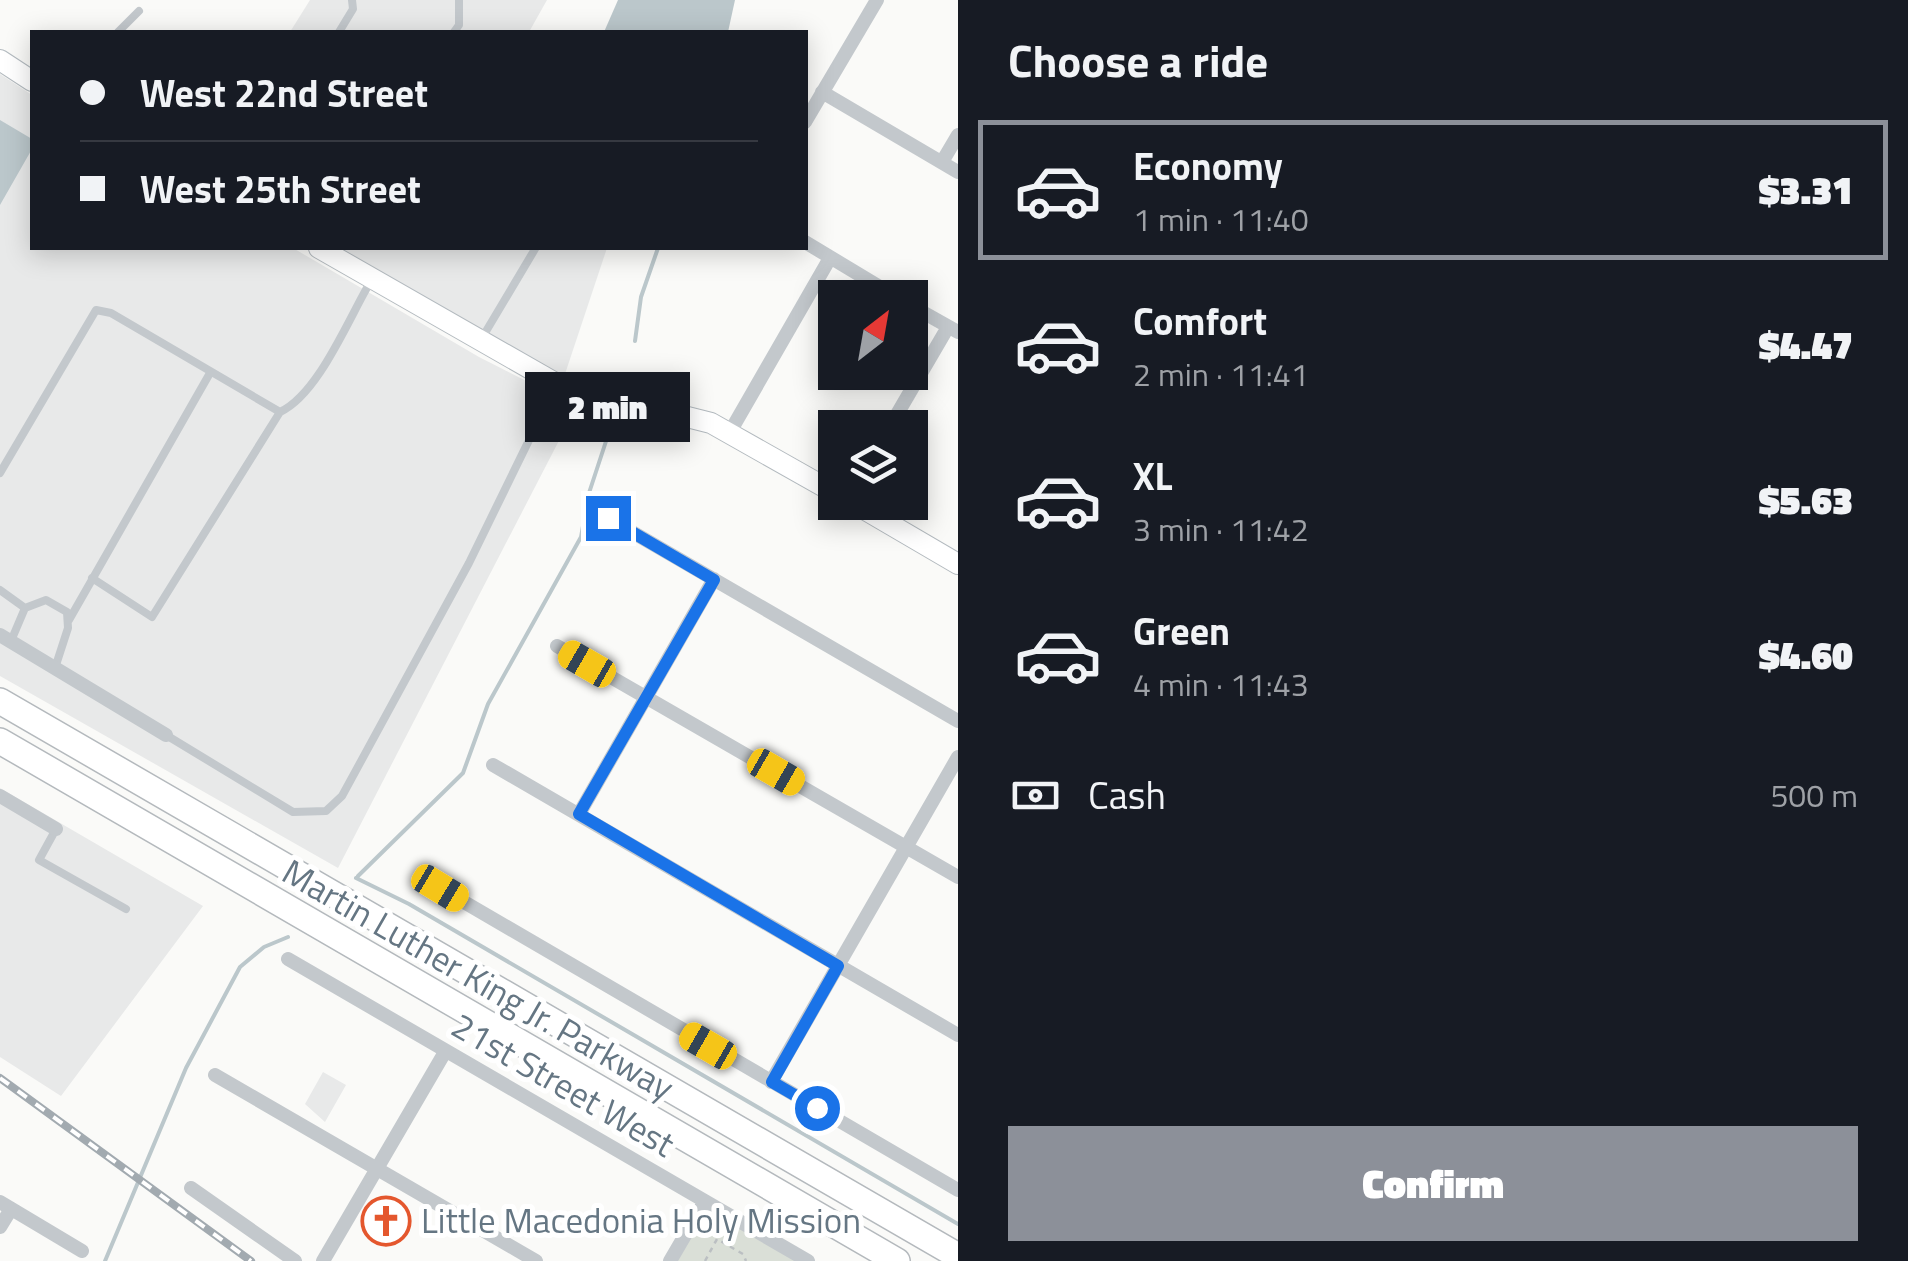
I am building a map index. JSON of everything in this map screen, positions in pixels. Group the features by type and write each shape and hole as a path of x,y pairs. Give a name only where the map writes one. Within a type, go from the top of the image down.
{"highway":[{"name":"Martin Luther King Jr. Parkway","path":"0,701 958,1256"},
{"name":"Martin Luther King Jr. Parkway","path":"0,742 897,1261"}],"main road":[{"path":"0,60 30,80"},
{"path":"324,250 557,384 611,400 683,414 730,432 818,483"},
{"path":"883,520 958,564"}],"street":[{"path":"808,117 877,0"},
{"path":"822,92 958,172"},
{"path":"942,162 958,135"},
{"path":"808,244 867,280"},
{"path":"730,432 830,258"},
{"path":"901,410 953,330 928,315"},
{"path":"608,518 958,721"},
{"path":"579,814 714,580"},
{"path":"5,638 166,735"},
{"path":"557,646 958,877"},
{"path":"772,1082 958,756"},
{"path":"493,765 958,1035"},
{"path":"0,796 56,828"},
{"path":"440,888 958,1190"},
{"name":"21st Street West","path":"288,959 808,1261"},
{"path":"323,1261 445,1052"},
{"path":"215,1075 536,1261"},
{"path":"191,1188 295,1261"},
{"path":"670,1261 705,1201"},
{"path":"0,1227 5,1206 82,1251"}],"lane":[{"path":"340,30 353,9 352,0"},
{"path":"456,30 460,25 459,0"},
{"path":"120,30 139,12"},
{"path":"480,342 534,250"},
{"path":"92,578 152,617 280,412 297,404 310,386 372,279"},
{"path":"0,473 96,310 111,314 280,412"},
{"path":"55,668 69,620 210,374"},
{"path":"166,735 294,812 326,811 342,796 469,563 557,384"},
{"path":"0,590 25,608"},
{"path":"5,638 25,608 46,600 68,612 69,620"},
{"path":"56,828 40,860 126,909"}],"path":[{"path":"705,1261 717,1239 743,1254 746,1261"}],"shaded area":[{"path":"310,0 547,0 530,30 291,30"},
{"path":"618,0 735,0 728,30 605,30"},
{"path":"0,74 30,94 30,250 296,250 479,357 542,389 580,400 338,868 0,676"},
{"path":"0,120 30,138 30,152 0,205"},
{"path":"343,250 606,250 564,377"},
{"path":"0,788 203,906 61,1096 0,1057"},
{"path":"323,1072 346,1085 325,1122 305,1104"},
{"path":"712,1198 798,1261 675,1261"}],"waterway":[{"path":"635,341 641,297 657,250"},
{"path":"358,876 463,773 488,704 581,537 589,493 612,423"},
{"path":"356,878 409,904 958,1224"},
{"path":"105,1261 186,1068 240,967 264,947 288,937"}],"railway":[{"path":"0,1078 251,1261"}],"place":[{"name":"Little Macedonia Holy Mission","path":"386,1221"}],"route":[{"path":"608,518 714,580 579,814 838,966 772,1082 817,1108"}]}
